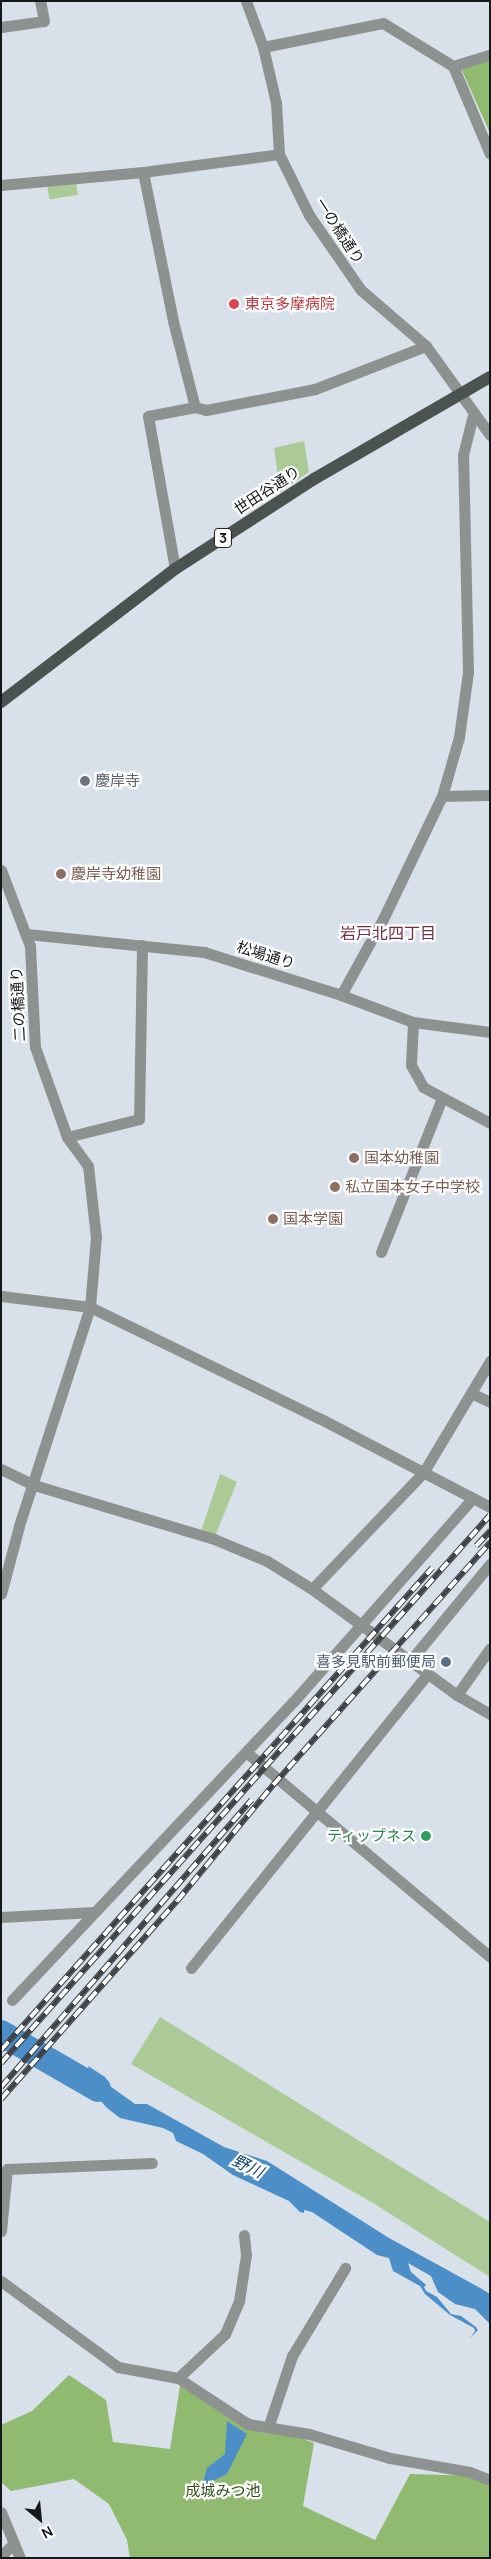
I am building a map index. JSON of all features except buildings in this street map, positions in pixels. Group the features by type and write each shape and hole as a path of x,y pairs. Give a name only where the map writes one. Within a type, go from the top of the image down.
{"main road":[{"name":"世田谷通り","path":"1,702 175,569 314,479 457,393 490,377"}],"street":[{"path":"1,27 44,20 40,1"},
{"name":"一の橋通り","path":"246,1 263,47 276,103 279,154 310,215 361,290 426,346 457,393 490,435"},
{"path":"263,47 383,23 453,66 490,154"},
{"path":"453,66 490,55"},
{"path":"1,185 143,172 279,154"},
{"path":"143,172 172,321 195,408"},
{"path":"175,569 148,416 195,408 206,410 315,389 426,346"},
{"path":"341,995 383,919 442,796 459,737 468,672 463,455 473,415"},
{"path":"442,796 490,795"},
{"name":"二の橋通り","path":"1,870 27,934 35,1047 67,1136 88,1166 96,1237 90,1307 7,1564 1,1594"},
{"name":"松場通り","path":"27,934 204,952 341,995 413,1022 490,1032"},
{"path":"67,1136 139,1119 142,945"},
{"path":"413,1022 411,1064 423,1087 490,1123"},
{"path":"381,1252 442,1098"},
{"path":"1,1296 90,1307 311,1413 490,1507"},
{"path":"312,1589 423,1473 473,1394 490,1361"},
{"path":"473,1394 490,1402"},
{"path":"1,1469 34,1485 214,1539 267,1561 312,1589 362,1624 457,1696 490,1714"},
{"path":"12,2000 246,1752 473,1498"},
{"path":"410,1661 490,1564"},
{"path":"457,1696 490,1648"},
{"path":"191,1968 427,1674"},
{"path":"246,1752 490,1958"},
{"path":"1,1917 94,1912"},
{"path":"1,2231 7,2169 152,2164"},
{"path":"178,2378 225,2334 239,2301 246,2255 244,2235"},
{"path":"270,2425 292,2356 345,2268"},
{"path":"1,2281 118,2367 178,2378 248,2424 270,2425 390,2458 470,2472 490,2480"},
{"path":"1,2512 20,2558"},
{"path":"1,2556 14,2543"}],"green space":[{"path":"490,57 490,133 460,66"},
{"path":"76,182 78,195 49,199 47,187"},
{"path":"304,441 309,472 280,492 274,448"},
{"path":"220,1474 237,1482 214,1539 200,1534"},
{"path":"160,2017 490,2222 490,2277 373,2203 131,2064"},
{"name":"成城みつ池","path":"69,2375 106,2400 113,2442 170,2449 180,2386 207,2402 314,2443 303,2506 375,2540 410,2474 480,2476 490,2480 490,2558 130,2558 127,2540 109,2504 74,2479 11,2491 1,2482 1,2425 32,2411"}],"water":[{"path":"88,2066 105,2077 110,2086 135,2104 147,2104 224,2147 267,2161 389,2238 490,2294 490,2324 475,2309 455,2304 438,2292 431,2276 408,2263 411,2272 426,2285 424,2287 426,2291 437,2297 451,2314 461,2316 476,2327 478,2330 470,2338 475,2331 474,2328 450,2315 425,2294 420,2286 393,2271 389,2258 377,2255 312,2212 304,2210 304,2213 300,2212 289,2201 233,2175 203,2154 176,2141 173,2133 163,2128 120,2118 107,2108 90,2089 62,2076 71,2068 84,2078 89,2073"},
{"path":"227,2421 247,2434 227,2474 202,2486 207,2468 225,2454"}],"waterway":[{"name":"野川","path":"1,2033 98,2089"}],"railway":[{"path":"1,2063 490,1515"},
{"path":"476,1546 490,1531"},
{"path":"1,2099 177,1901 273,1785 490,1542"},
{"path":"1,2050 432,1568"},
{"path":"1,2087 251,1800"}],"place":[{"name":"東京多摩病院","path":"234,304"},
{"name":"慶岸寺","path":"85,781"},
{"name":"慶岸寺幼稚園","path":"61,874"},
{"name":"国本幼稚園","path":"354,1158"},
{"name":"私立国本女子中学校","path":"335,1187"},
{"name":"国本学園","path":"273,1219"},
{"name":"喜多見駅前郵便局","path":"446,1662"},
{"name":"ティップネス","path":"426,1836"}],"district":[{"name":"岩戸北四丁目","path":"388,933"}]}
